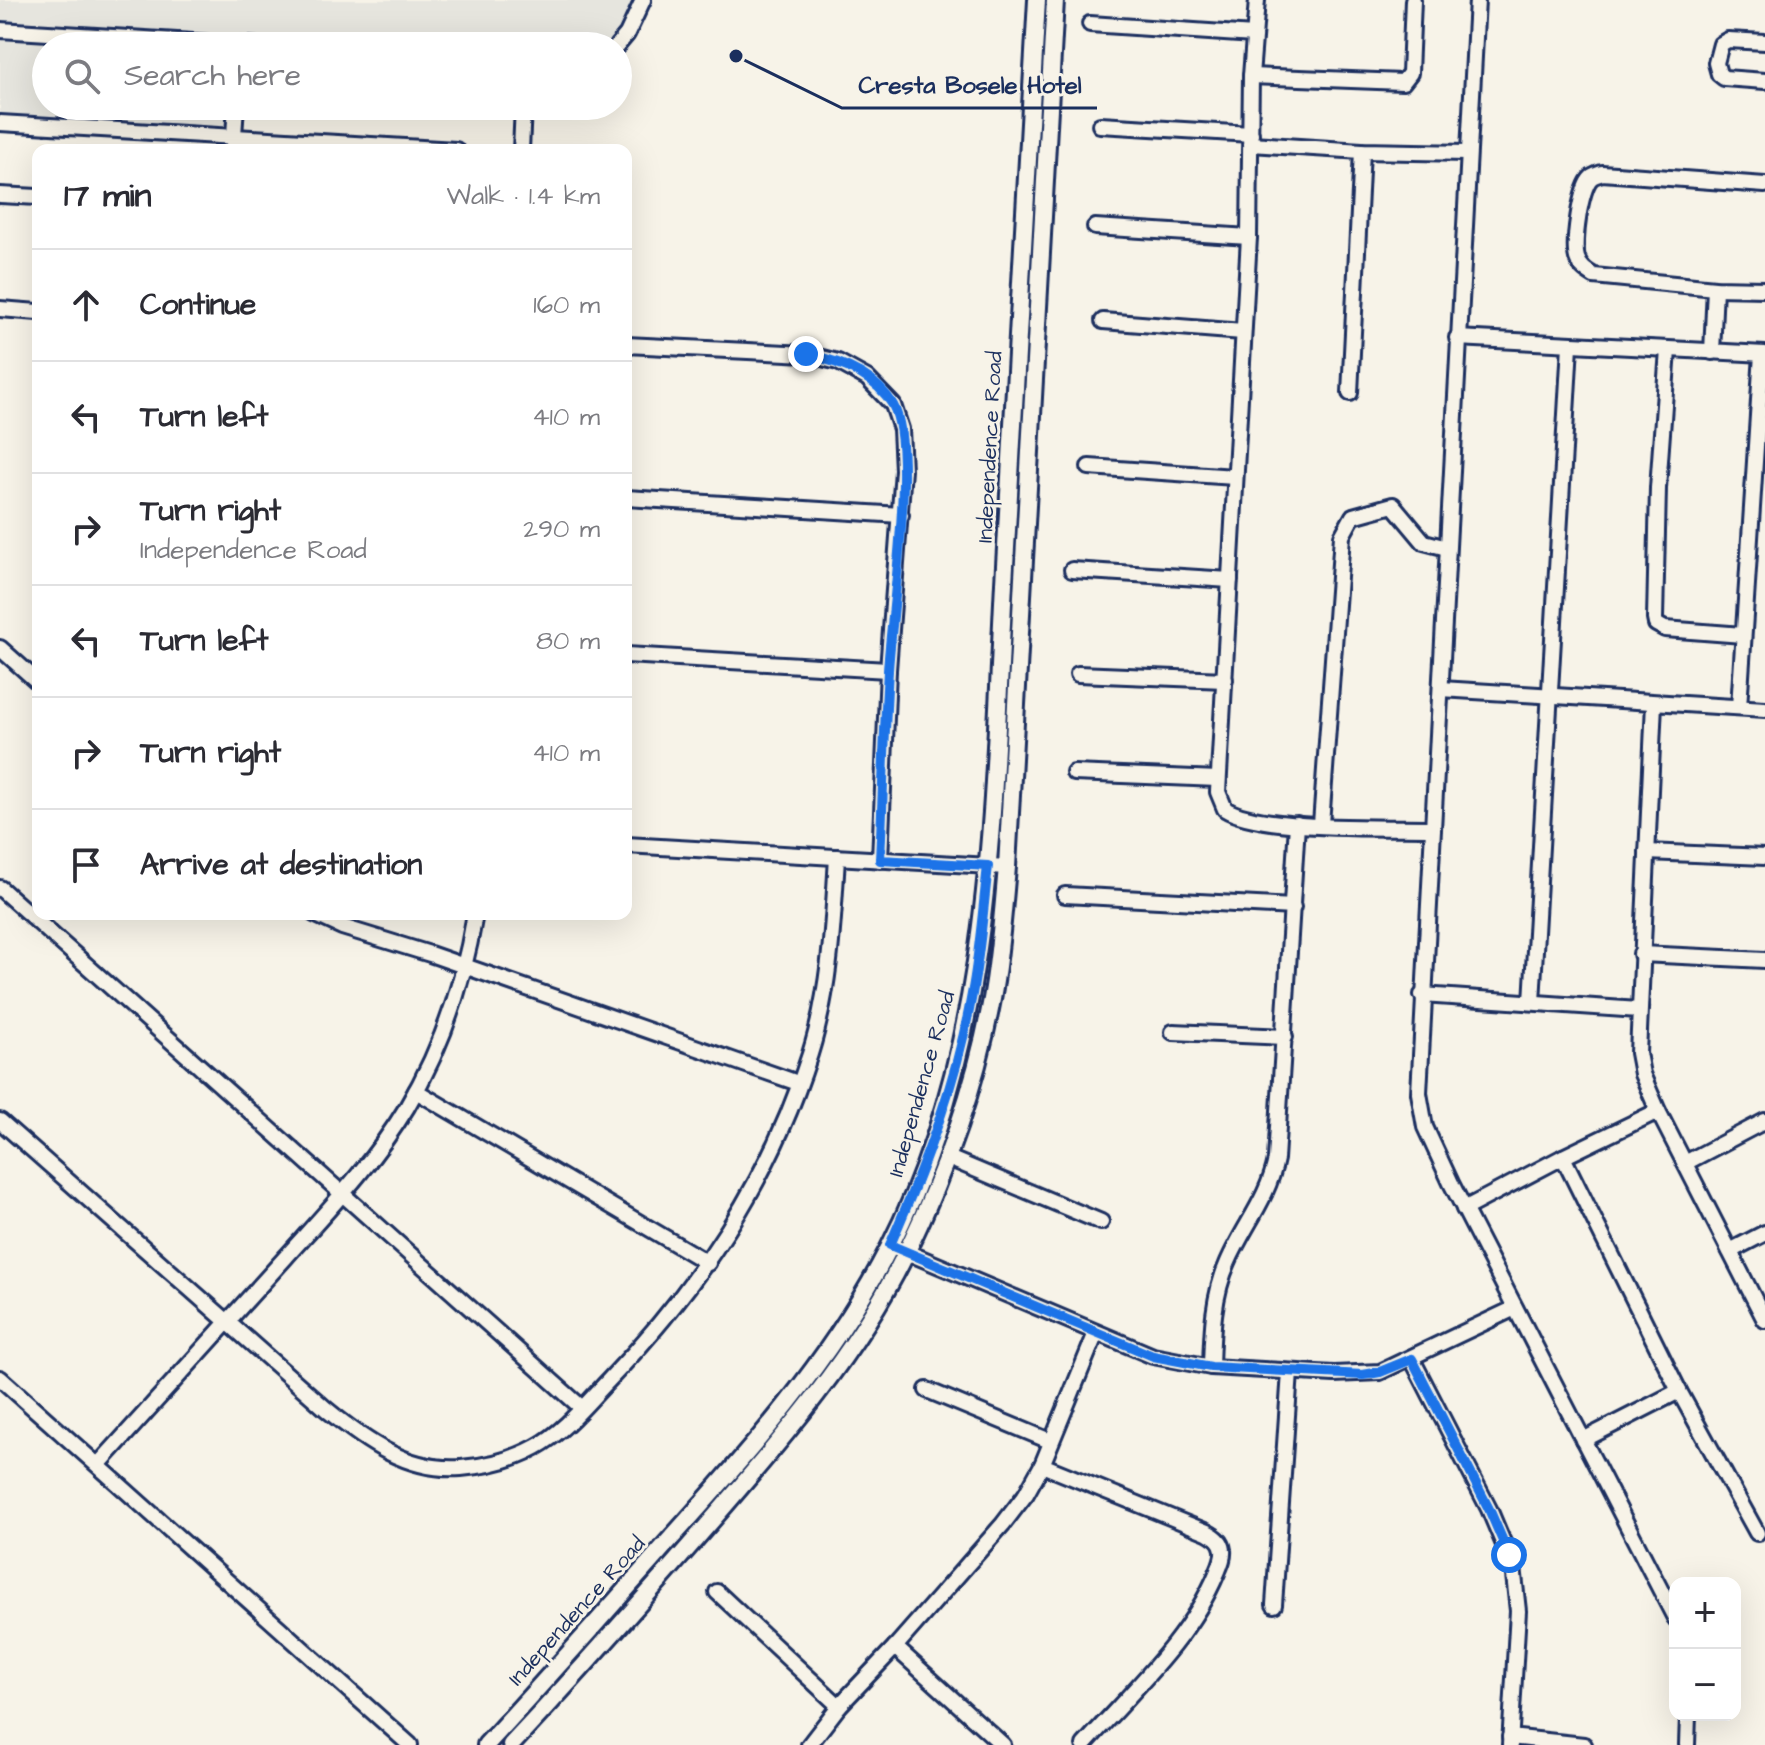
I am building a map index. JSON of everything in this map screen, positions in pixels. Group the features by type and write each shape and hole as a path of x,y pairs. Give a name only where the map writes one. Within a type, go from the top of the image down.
{"main road":[{"name":"Independence Road","path":"515,1743 810,1404 873,1312 898,1249 962,1044 973,994 988,866 1037,0"},
{"name":"Independence Road","path":"486,1745 799,1392 898,1249 936,1186 946,1157 981,1047 993,997 1007,867 1055,0"}],"street":[{"path":"628,32 643,0"},
{"path":"1257,0 1251,76 1249,237 1218,779 1220,801 1235,815 1297,824 1433,828"},
{"path":"1251,76 1403,82 1410,73 1413,0"},
{"path":"1477,0 1418,1073 1422,1115 1430,1139 1464,1209 1669,1606"},
{"path":"1090,24 1254,35"},
{"path":"0,30 32,32"},
{"path":"1765,42 1728,40 1721,44 1716,69 1724,78 1765,81"},
{"path":"234,143 235,120"},
{"path":"521,144 522,120"},
{"path":"0,123 266,144"},
{"path":"1100,125 1362,151 1467,153"},
{"path":"1350,393 1362,151"},
{"path":"1765,185 1602,173 1592,177 1587,184 1580,205 1576,245 1576,256 1585,271 1594,276 1715,288 1765,289"},
{"path":"0,195 32,197"},
{"path":"1095,227 1249,237"},
{"path":"1712,352 1715,288"},
{"path":"0,309 32,312"},
{"path":"1103,321 1243,332"},
{"path":"1457,338 1764,354 1739,707"},
{"path":"632,345 806,354 838,362 867,378 893,405 901,429 903,470 888,670 880,860"},
{"path":"1532,1002 1570,345"},
{"path":"1668,350 1658,488 1656,624 1665,629 1743,635"},
{"path":"1089,467 1235,477"},
{"path":"632,498 901,515"},
{"path":"1321,824 1342,536 1353,516 1393,505 1424,542 1447,548"},
{"path":"1072,570 1230,580"},
{"path":"0,648 32,678"},
{"path":"632,655 888,670"},
{"path":"1078,674 1225,680"},
{"path":"1441,689 1765,709"},
{"path":"1654,703 1638,1053 1642,1074 1658,1111 1765,1320"},
{"path":"1074,773 1218,779"},
{"path":"1211,1367 1211,1335 1219,1285 1275,1167 1297,824"},
{"path":"632,845 1007,867"},
{"path":"1647,852 1765,857"},
{"path":"0,1121 227,1322 372,1444 416,1463 458,1468 481,1466 516,1456 551,1438 631,1357 729,1233 769,1155 809,1057 827,984 837,857"},
{"path":"0,888 32,917"},
{"path":"1065,895 1293,907"},
{"path":"36,920 582,1408"},
{"path":"327,920 798,1083"},
{"path":"98,1465 341,1195 389,1135 416,1091 441,1037 465,968 474,920"},
{"path":"1641,954 1765,960"},
{"path":"1422,995 1639,1010"},
{"path":"1173,1032 1285,1037"},
{"path":"416,1091 708,1263"},
{"path":"1464,1209 1658,1111"},
{"path":"1685,1163 1765,1121"},
{"path":"946,1157 1101,1222"},
{"path":"1563,1157 1679,1391 1757,1533"},
{"path":"1730,1251 1765,1233"},
{"path":"898,1249 1153,1356 1211,1367 1363,1375 1380,1372 1515,1308"},
{"path":"809,1745 839,1706 895,1647 1026,1494 1042,1465 1096,1333"},
{"path":"1412,1359 1489,1509 1513,1566 1518,1611 1510,1741 1584,1745"},
{"path":"1274,1605 1290,1372"},
{"path":"0,1378 410,1745"},
{"path":"927,1390 1050,1441"},
{"path":"1583,1440 1679,1391"},
{"path":"1042,1465 1207,1532 1220,1541 1223,1550 1208,1595 1187,1630 1084,1745"},
{"path":"717,1592 839,1706"},
{"path":"895,1647 1003,1745"},
{"path":"1687,1745 1688,1721"},
{"path":"502,1728 515,1743"}],"shaded area":[{"path":"0,0 646,0 624,32 32,32 32,120 235,120 234,135 0,123"}],"place":[{"name":"Cresta Bosele Hotel","path":"736,56"}],"route":[{"path":"806,354 838,362 867,378 893,405 901,429 901,515 888,670 880,860 988,866 973,994 962,1044 919,1180 890,1245 1166,1360 1211,1367 1363,1375 1380,1372 1412,1359 1506,1543 1509,1555"}]}
